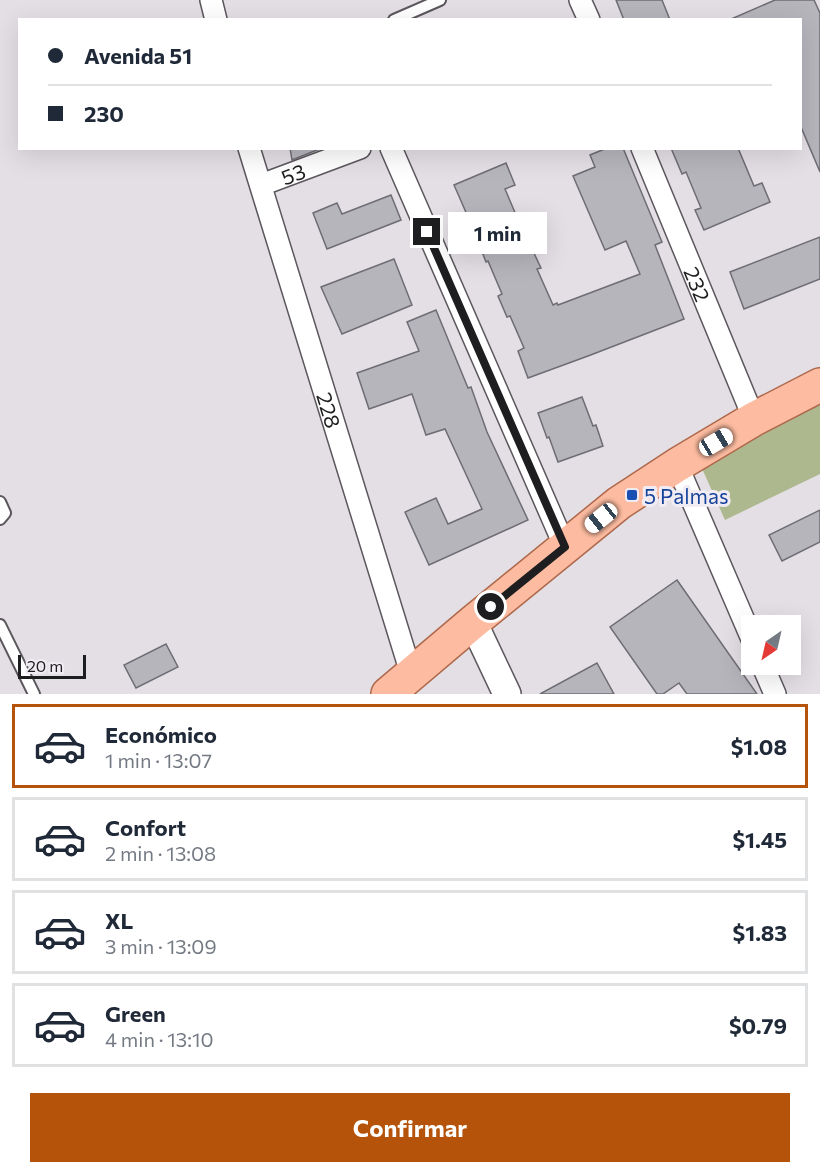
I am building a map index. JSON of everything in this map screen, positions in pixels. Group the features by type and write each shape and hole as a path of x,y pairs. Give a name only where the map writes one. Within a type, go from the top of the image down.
{"main road":[{"path":"399,684 620,503 677,465 754,419 820,385"}],"street":[{"path":"212,0 216,18"},
{"path":"580,0 588,18"},
{"name":"228","path":"250,150 399,684"},
{"name":"53","path":"261,185 355,150"},
{"path":"392,150 565,547"},
{"name":"232","path":"643,150 754,419"},
{"path":"677,465 742,615"},
{"path":"473,622 507,694"},
{"path":"767,675 775,694"}],"lane":[{"path":"399,18 440,0"},
{"path":"0,502 5,513 0,519"},
{"path":"0,625 34,694"}],"green space":[{"path":"820,401 820,474 725,520 700,464"}],"building":[{"path":"616,0 662,0 669,18 623,18"},
{"path":"775,0 814,0 820,13 820,172 802,129 802,18 734,18"},
{"path":"290,150 317,150 292,160"},
{"path":"602,150 624,150 662,242 655,245 684,319 528,378 518,351 524,348 510,316 507,317 498,296 502,294 466,218 468,217 454,185 506,163 515,185 505,189 541,268 537,269 553,305 557,303 558,305 640,274 626,241 605,250 573,176 595,167 590,155"},
{"path":"672,150 739,150 754,186 762,183 770,202 704,230 695,210 701,208 686,172 682,174"},
{"path":"391,195 401,220 327,249 313,213 337,203 342,214"},
{"path":"820,237 820,279 744,309 730,272"},
{"path":"394,259 412,305 342,334 321,287"},
{"path":"436,310 468,388 471,387 487,432 528,520 429,565 405,512 436,498 448,524 482,509 445,429 426,435 412,394 369,409 357,373 419,351 407,322"},
{"path":"582,397 593,426 596,425 603,446 558,462 538,413"},
{"path":"820,510 820,542 782,561 769,535"},
{"path":"677,580 741,671 741,675 744,675 757,694 687,694 679,683 663,694 657,694 610,627"},
{"path":"166,644 178,667 136,688 124,665"},
{"path":"597,663 614,694 540,694"}],"place":[{"name":"5 Palmas","path":"632,495"}],"route":[{"path":"427,232 565,547 491,607"}]}
